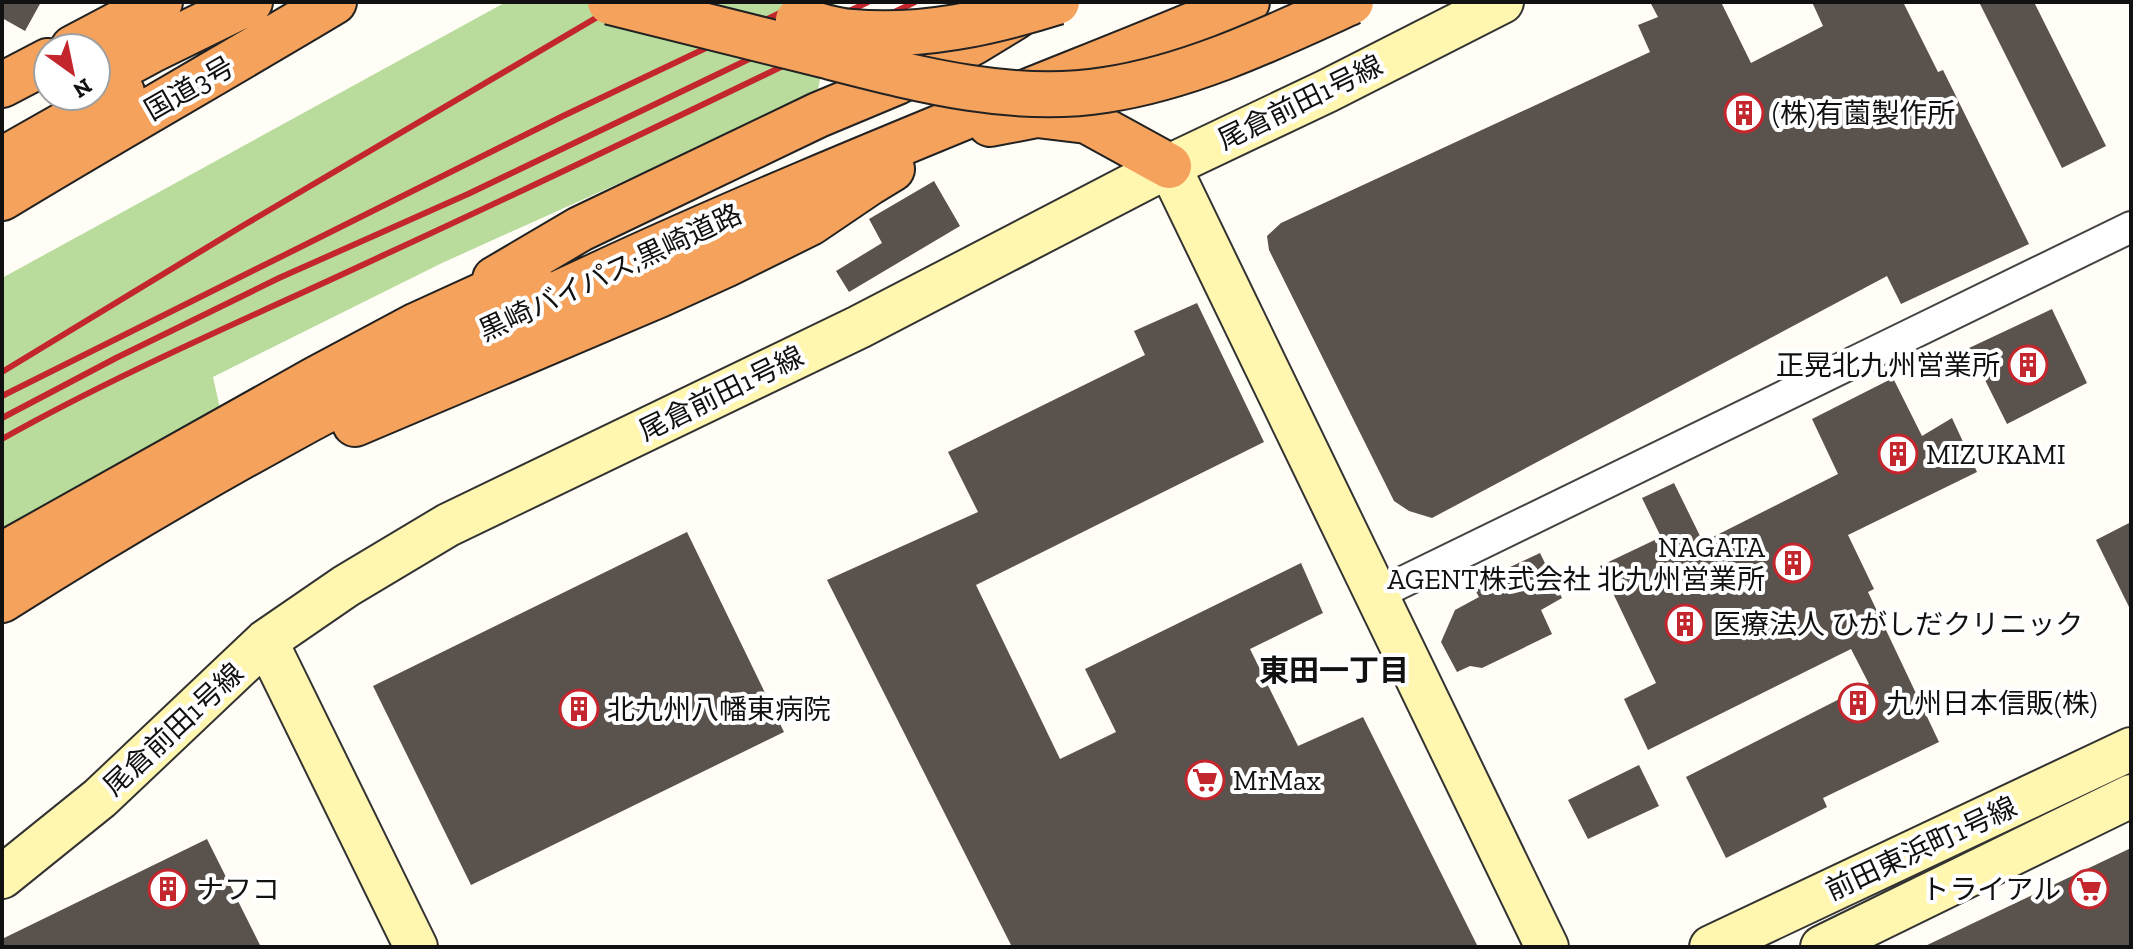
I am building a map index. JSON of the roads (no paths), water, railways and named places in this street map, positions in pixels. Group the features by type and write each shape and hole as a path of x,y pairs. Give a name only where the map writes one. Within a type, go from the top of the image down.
{"highway":[{"path":"103,32 160,2"},
{"path":"112,71 250,2"},
{"path":"2,160 163,70 256,24 312,2"},
{"name":"国道3号","path":"2,198 334,2"},
{"path":"610,2 938,84 1055,95 1102,91 1149,82 1213,61 1351,2"},
{"path":"726,2 850,32 924,32 987,22 1057,2"},
{"path":"417,325 580,229 818,115 897,82 974,42 1037,2"},
{"name":"黒崎バイパス;黒崎道路","path":"2,555 417,325 706,194 1169,2"},
{"name":"黒崎バイパス;黒崎道路","path":"2,600 207,476 349,397 492,325 601,273 799,186 1247,2"},
{"path":"2,85 32,69"},
{"path":"2,133 38,112"},
{"path":"67,559 266,463 725,265 810,223 869,183 926,150 984,125 1037,115 1087,121 1169,166"}],"street":[{"name":"尾倉前田1号線","path":"2,877 100,798 266,641 346,586 448,525 859,327 1169,166 1327,91 1502,2"},
{"path":"1169,166 1547,947"},
{"path":"1378,594 2131,227"},
{"path":"266,641 416,947"},
{"name":"前田東浜町1号線","path":"1711,947 2131,749"},
{"name":"前田東浜町1号線","path":"1822,947 2131,796"}],"railway":[{"path":"2,372 244,225 623,2"},
{"path":"2,396 563,116 803,2"},
{"path":"2,418 279,278 468,194 868,2"},
{"path":"2,439 143,366 517,193 915,2"}],"place":[{"name":"(株)有薗製作所","path":"1744,113"},
{"name":"正晃北九州営業所","path":"2028,365"},
{"name":"MIZUKAMI","path":"1898,454"},
{"name":"NAGATA AGENT株式会社 北九州営業所","path":"1793,563"},
{"name":"医療法人 ひがしだクリニック","path":"1685,624"},
{"name":"九州日本信販(株)","path":"1858,703"},
{"name":"北九州八幡東病院","path":"579,709"},
{"name":"MrMax","path":"1205,780"},
{"name":"ナフコ","path":"168,889"},
{"name":"トライアル","path":"2089,889"}],"district":[{"name":"東田一丁目","path":"1334,671"}]}
